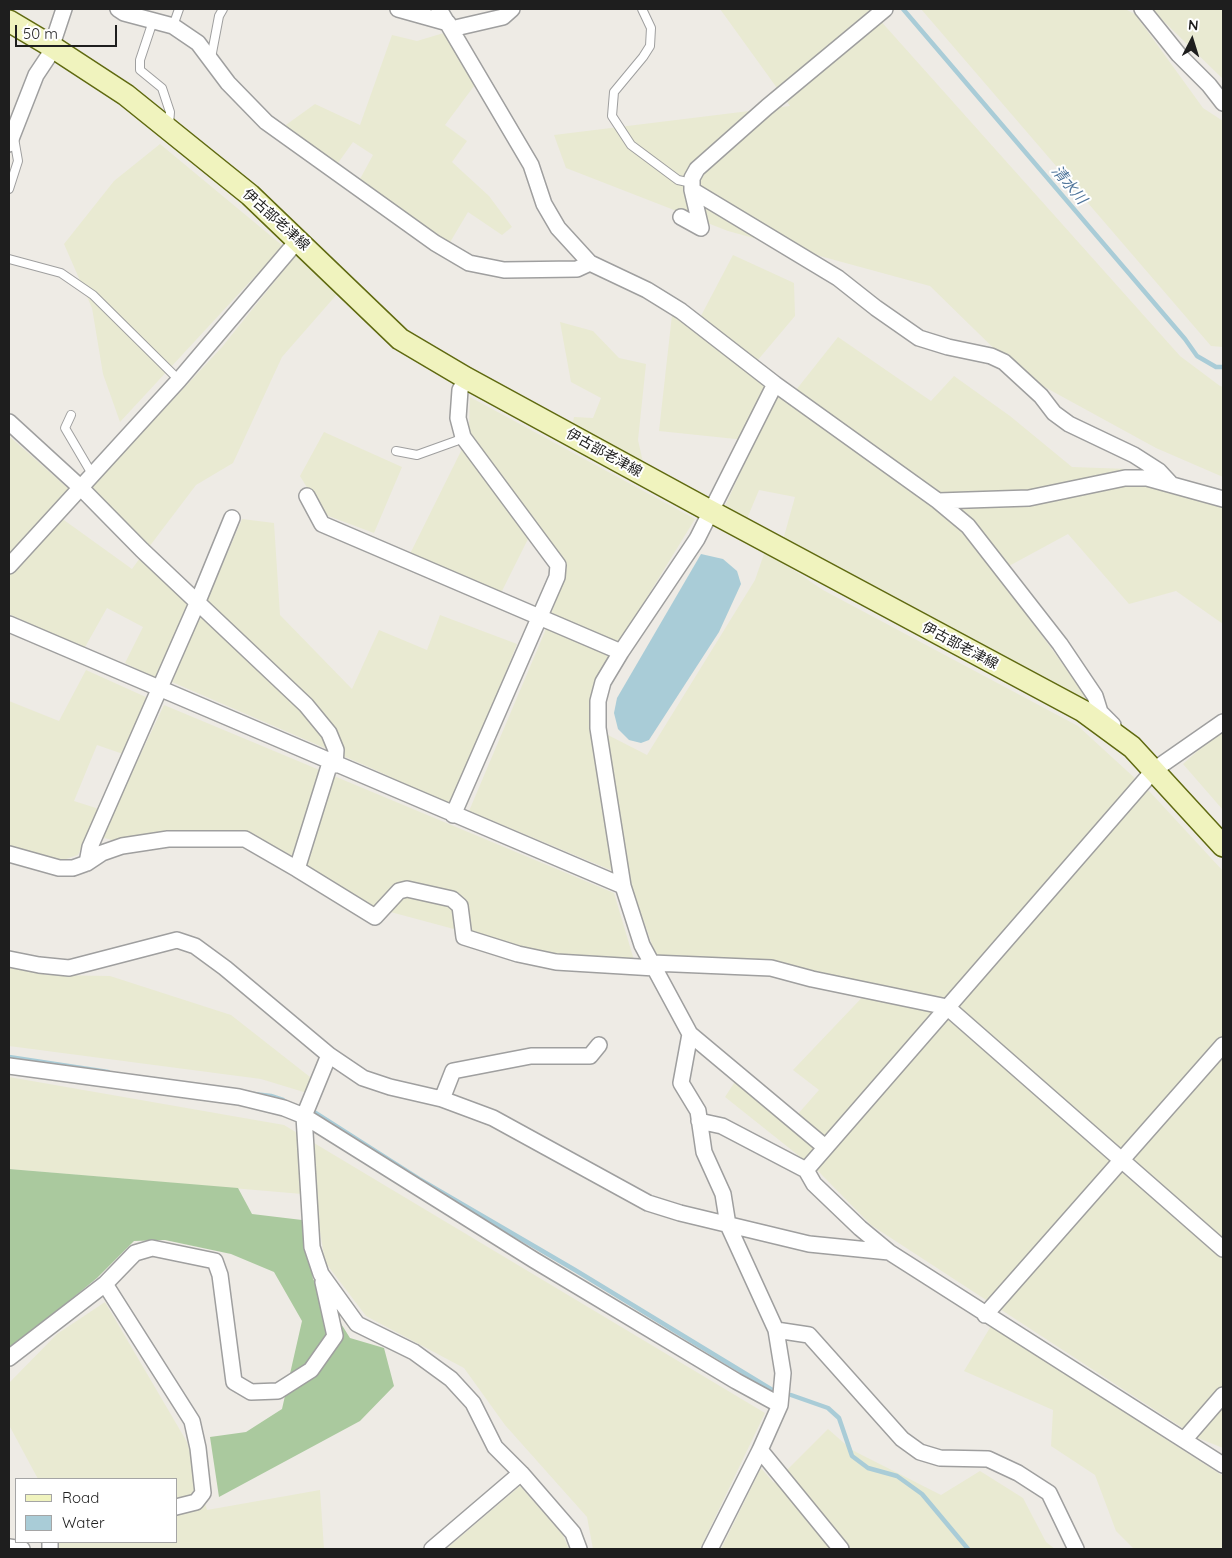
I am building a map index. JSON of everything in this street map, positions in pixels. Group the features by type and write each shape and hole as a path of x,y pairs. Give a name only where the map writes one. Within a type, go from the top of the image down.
{"main road":[{"name":"伊古部老津線","path":"9,20 126,95 250,195 400,339 466,378 1082,712 1132,747 1223,846"}],"street":[{"path":"11,139 36,75 48,56 64,9"},
{"path":"118,9 124,13 173,26 198,43 228,83 266,122 435,243 469,263 504,270 577,269 590,263"},
{"path":"398,9 450,26 503,17 512,9"},
{"path":"439,9 531,165 544,204 558,228 590,263 647,290 681,311 775,384 938,501 968,526 1060,644 1095,696 1100,712 1132,747"},
{"path":"681,217 701,228 692,187 692,178 697,168 885,9"},
{"path":"1142,9 1179,55 1209,85 1223,103"},
{"path":"692,187 838,278 919,338 948,347 991,356 1004,362 1041,396 1054,413 1069,424 1134,455 1159,472 1172,485"},
{"path":"9,566 179,380 298,240"},
{"path":"453,815 557,578 558,565 463,436 458,418 460,390 466,378"},
{"path":"775,384 697,539 620,652 603,682 598,701 598,728 623,886 642,945 690,1034 825,1147"},
{"path":"9,422 80,487 142,550 306,705 329,733 336,750 298,869"},
{"path":"938,501 1029,498 1125,478 1147,478 1223,500"},
{"path":"307,496 322,524 620,652"},
{"path":"87,863 90,847 198,601 232,518"},
{"path":"9,624 332,764 623,886"},
{"path":"806,1170 1154,770 1223,722"},
{"path":"9,854 59,868 73,868 87,863 102,853 122,846 168,838 245,839 298,869 375,917 398,892 407,889 452,899 460,906 464,937 518,954 556,962 771,968 812,979 947,1007 1223,1250"},
{"path":"9,959 38,965 69,968 178,940 195,946 225,968 329,1055 363,1078 390,1087 442,1099 493,1118 648,1203 680,1213 809,1244 889,1252"},
{"path":"690,1034 681,1083 698,1111 704,1152 723,1194 728,1225 776,1330 783,1374 780,1405 760,1450 710,1549"},
{"path":"442,1099 453,1071 531,1056 590,1056 599,1045"},
{"path":"985,1315 1223,1045"},
{"path":"9,1358 105,1284 136,1253 152,1248 215,1261 220,1274 234,1382 251,1392 278,1391 311,1370 335,1336 321,1274 312,1247 304,1116 329,1055"},
{"path":"9,1066 239,1097 284,1108 304,1116 542,1265 736,1381 780,1405"},
{"path":"699,1121 722,1126 806,1170 814,1184 860,1228 889,1252 1223,1466"},
{"path":"321,1274 357,1324 414,1352 450,1380 473,1403 495,1447 521,1473 573,1533 579,1549"},
{"path":"105,1284 192,1421 198,1448 203,1493 196,1502 178,1506"},
{"path":"776,1330 810,1335 902,1439 920,1452 940,1458 988,1459 1018,1473 1049,1493 1076,1549"},
{"path":"1184,1440 1223,1396"},
{"path":"760,1450 841,1549"},
{"path":"432,1549 521,1473"},
{"path":"9,1547 22,1549"}],"lane":[{"path":"173,26 179,9"},
{"path":"211,60 222,9"},
{"path":"642,9 652,28 650,46 643,58 614,92 612,116 631,145 678,180 692,187"},
{"path":"153,21 140,60 140,70 162,88 170,112 168,129"},
{"path":"9,189 18,161 11,139"},
{"path":"9,260 61,272 93,294 179,380"},
{"path":"71,415 66,428 92,474"},
{"path":"396,451 417,455 456,441 463,436"}],"green space":[{"path":"720,9 870,9 1180,356 1223,387 1223,477 1156,448 1019,373 930,286 728,231 566,168 554,135 790,106"},
{"path":"921,9 1125,9 1135,14 1203,108 1223,121 1223,347 1211,346"},
{"path":"1151,9 1223,9 1223,79"},
{"path":"447,32 477,82 445,125 467,141 452,162 489,196 512,227 502,235 468,212 449,244 360,179 373,155 353,142 338,163 283,127 315,104 360,125 392,35 417,41"},
{"path":"160,144 283,246 120,422 103,374 92,308 64,244 114,181"},
{"path":"296,255 338,293 282,357 233,463 196,485 149,547 90,489 222,347"},
{"path":"733,255 794,283 795,316 757,361 796,390 838,337 931,401 954,376 1010,416 1072,467 1156,470 1223,498 1223,624 1176,591 1129,604 1068,534 996,573 1103,719 783,540 795,497 759,490 746,521 724,508 755,441 659,431 672,315 693,331"},
{"path":"560,322 593,331 619,358 646,364 638,440 645,471 571,431 574,417 593,418 601,398 571,382"},
{"path":"470,397 695,519 597,679 613,871 469,811 546,629 567,568 472,440 469,427"},
{"path":"324,432 402,467 374,533 323,514 300,476"},
{"path":"9,436 70,490 50,510 132,569 140,558 191,602 157,679 125,663 143,627 107,608 84,649 9,614"},
{"path":"462,449 528,539 500,595 408,558"},
{"path":"242,519 274,523 280,615 352,689 379,630 427,650 440,615 517,644 453,806 371,768 172,682"},
{"path":"765,551 823,590 1078,726 1150,792 1223,871 1223,1448 1198,1438 871,1225 818,1171 725,1097 736,1080 790,1123 819,1090 793,1070 873,986 794,966 656,956 632,888 606,734 647,755 755,580"},
{"path":"86,670 148,698 123,754 97,745 74,801 99,809 78,855 60,861 9,847 9,701 59,721"},
{"path":"164,705 614,893 634,960 558,957 372,907 293,856 244,833 119,842 101,837"},
{"path":"1223,728 1223,810 1183,764"},
{"path":"9,967 48,975 110,976 231,1015 310,1077 307,1093 261,1079 9,1046"},
{"path":"9,1077 284,1125 765,1413 700,1549 593,1549 587,1517 505,1425 464,1368 366,1316 325,1262 314,1195 9,1169"},
{"path":"9,1169 238,1188 252,1214 302,1220 313,1279 350,1338 384,1348 394,1386 360,1421 219,1497 210,1437 246,1432 282,1409 302,1321 274,1272 231,1254 165,1240 134,1241 97,1278 9,1350"},
{"path":"105,1302 187,1442 207,1510 320,1490 324,1549 57,1549 55,1543 178,1543 178,1478 37,1478 9,1425 9,1383 57,1334"},
{"path":"991,1326 1223,1476 1223,1549 1134,1549 1116,1531 1095,1475 1051,1446 1053,1410 964,1371"},
{"path":"828,1429 852,1450 941,1495 980,1471 1023,1498 1046,1542 1055,1549 721,1549 761,1468 774,1483"},
{"path":"520,1486 563,1535 569,1549 446,1549"}],"water":[{"path":"701,554 723,559 737,571 741,584 719,632 649,740 641,743 629,740 618,729 614,713 617,698"}],"waterway":[{"name":"清水川","path":"903,9 1185,339 1197,356 1216,367 1223,367"},
{"path":"9,1057 108,1072"},
{"path":"254,1094 283,1100"},
{"path":"314,1112 419,1179 575,1270 774,1391"},
{"path":"791,1395 828,1408 839,1418 852,1456 868,1468 897,1476 922,1494 968,1549"}]}
